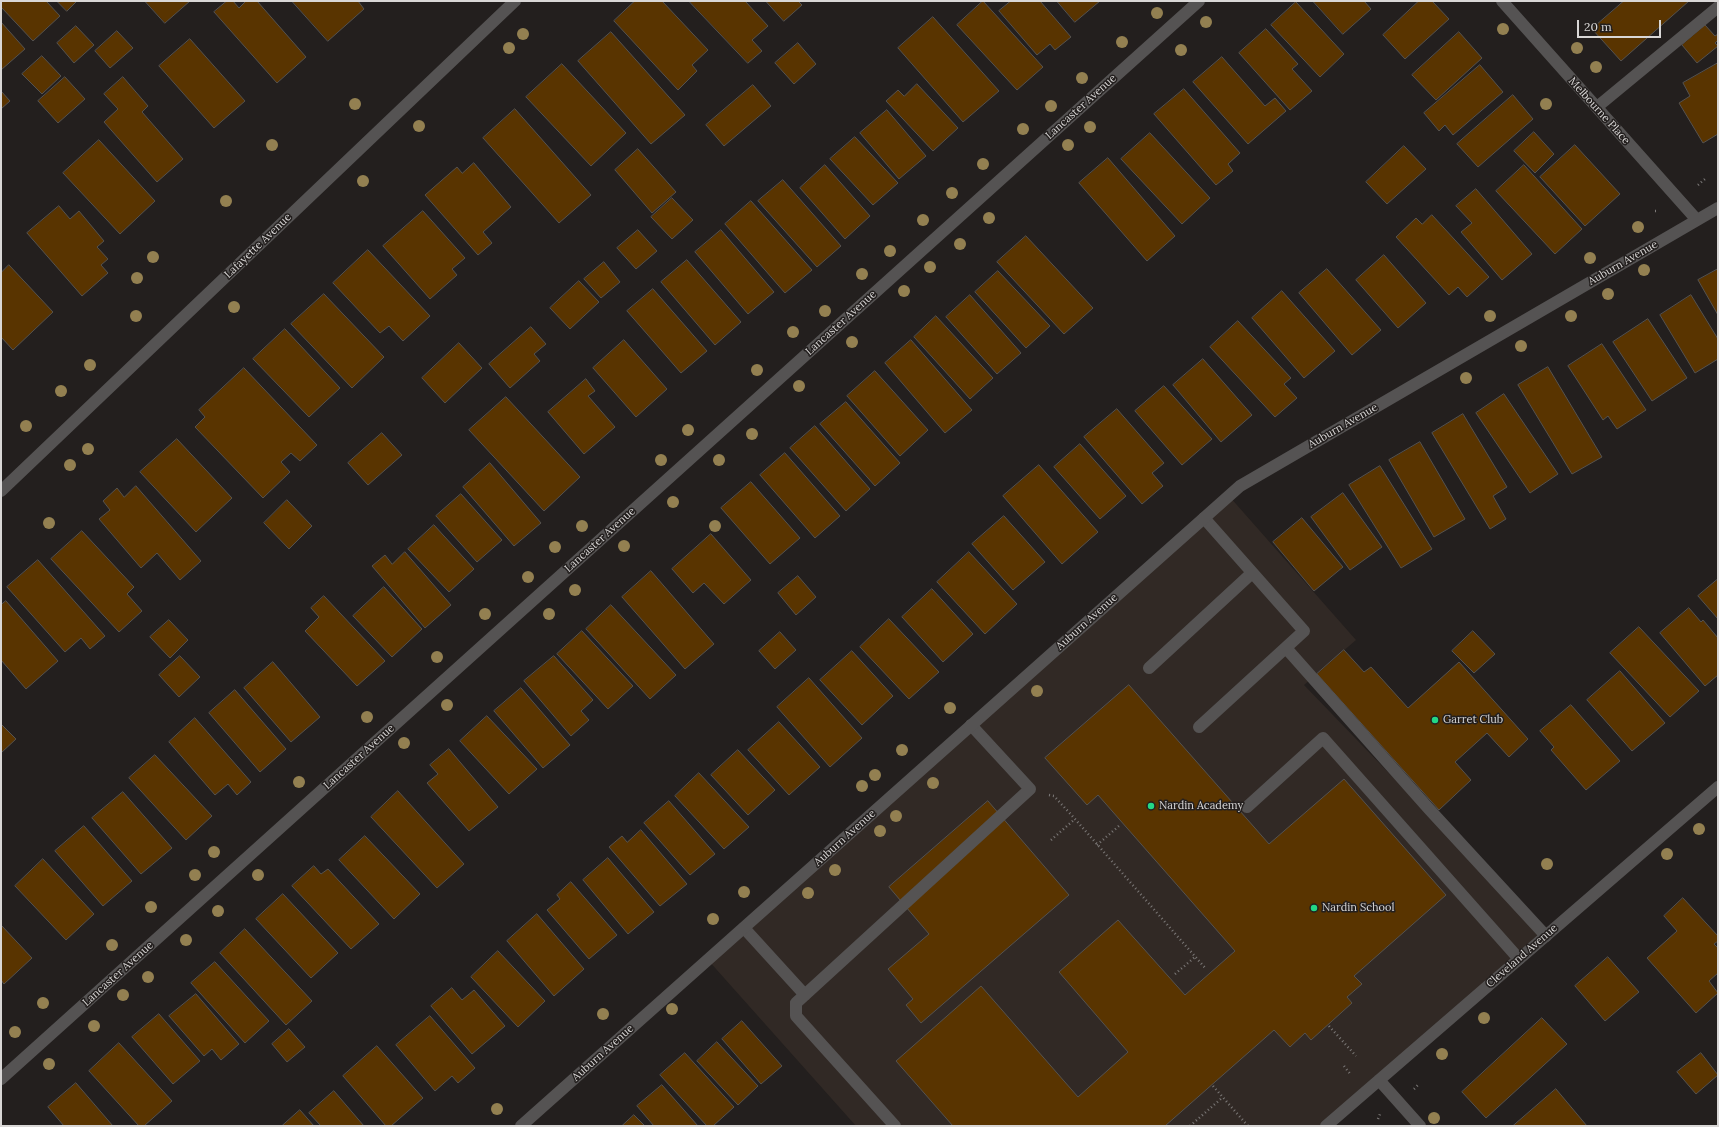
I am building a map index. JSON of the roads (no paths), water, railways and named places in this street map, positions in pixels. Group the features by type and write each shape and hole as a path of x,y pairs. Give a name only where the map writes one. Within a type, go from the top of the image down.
{"street":[{"name":"Lafayette Avenue","path":"1,492 515,1"},
{"name":"Lancaster Avenue","path":"1,1080 1199,1"},
{"name":"Melbourne Place","path":"1502,1 1697,220"},
{"path":"1597,107 1718,7"},
{"name":"Auburn Avenue","path":"521,1126 1240,486 1718,208"},
{"path":"1199,727 1304,631 1204,518"},
{"path":"1149,668 1252,572"},
{"path":"1286,648 1429,809 1546,936"},
{"path":"895,1126 796,1016 796,1003 1030,789 971,725"},
{"path":"1247,806 1323,738 1519,959"},
{"name":"Cleveland Avenue","path":"1326,1126 1718,787"},
{"path":"744,928 805,995"},
{"path":"1379,1080 1420,1126"}],"place":[{"name":"Garret Club","path":"1435,720"},
{"name":"Nardin Academy","path":"1151,806"},
{"name":"Nardin School","path":"1314,908"}]}
